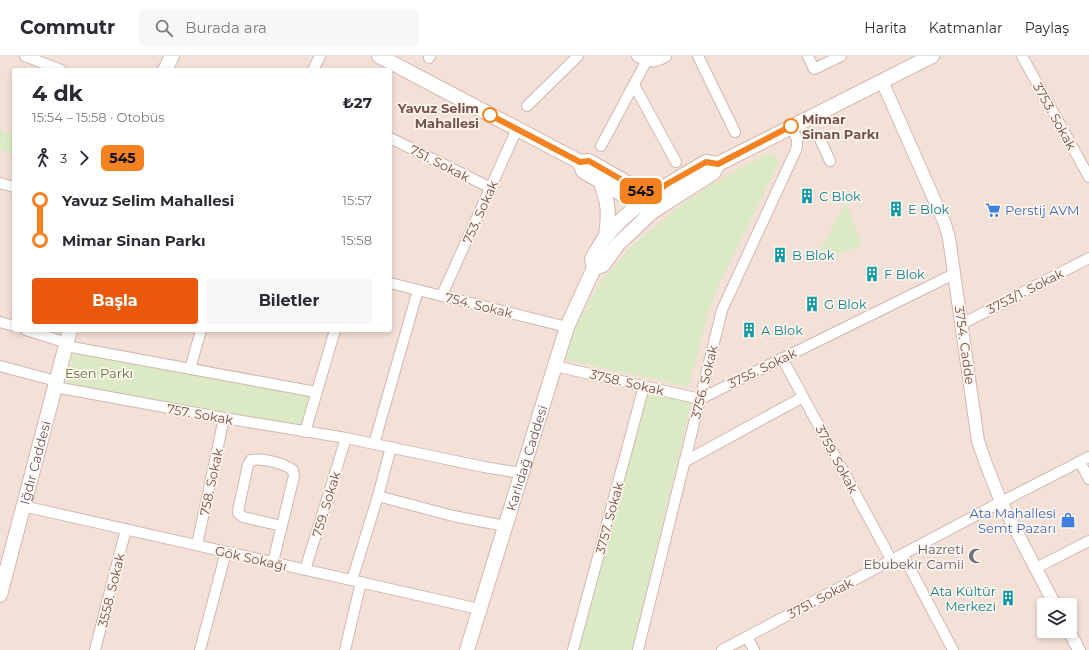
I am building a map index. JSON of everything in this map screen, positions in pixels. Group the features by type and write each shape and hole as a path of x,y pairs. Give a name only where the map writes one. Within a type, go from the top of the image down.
{"main road":[{"path":"166,68 172,56"},
{"path":"379,56 580,162 589,161 645,200 652,212"},
{"name":"Karlıdağ Caddesi","path":"594,268 603,265 618,244 652,212 713,173 718,164 932,56"},
{"path":"580,162 583,171 600,181 645,200 664,204"},
{"name":"Karlıdağ Caddesi","path":"467,650 567,327 594,268 592,259 606,236 645,200 667,184 706,162 718,164"},
{"path":"600,181 606,196 608,208 606,236"},
{"name":"Iğdır Caddesi","path":"0,595 4,562 23,506 68,340"}],"street":[{"path":"25,56 56,68"},
{"path":"314,68 320,56"},
{"path":"527,106 578,56"},
{"path":"601,146 634,85 643,58 654,61 665,56"},
{"path":"698,56 735,132"},
{"path":"808,56 814,69 838,57"},
{"name":"3753. Sokak","path":"1022,56 1089,177"},
{"name":"3754. Cadde","path":"882,81 945,224 949,238 978,440 1001,502 1051,598"},
{"path":"634,85 676,162"},
{"name":"3756. Sokak","path":"638,650 722,310 796,150 798,143 797,138 791,126"},
{"name":"753. Sokak","path":"442,296 517,129"},
{"path":"820,139 830,161"},
{"name":"751. Sokak","path":"392,141 491,188"},
{"path":"0,183 12,186"},
{"name":"3753/1. Sokak","path":"962,324 1089,258"},
{"name":"3755. Sokak","path":"700,399 954,274"},
{"name":"754. Sokak","path":"392,284 567,327"},
{"path":"374,444 418,290"},
{"path":"0,322 12,325"},
{"path":"34,332 190,369 316,392"},
{"path":"190,369 200,332"},
{"path":"305,432 334,332"},
{"name":"3759. Sokak","path":"782,358 892,561"},
{"name":"757. Sokak","path":"0,366 56,384 224,418 346,438 484,467 521,473"},
{"name":"3758. Sokak","path":"555,366 700,399"},
{"name":"3757. Sokak","path":"573,650 644,386"},
{"path":"684,462 803,397"},
{"name":"758. Sokak","path":"197,545 224,418"},
{"name":"759. Sokak","path":"305,570 346,438"},
{"path":"345,650 357,581 391,448"},
{"name":"3751. Sokak","path":"722,650 1089,457"},
{"path":"273,562 282,526 294,476 293,470 286,465 258,459 251,460 248,465 238,513 243,517 282,526"},
{"path":"1080,462 1089,479"},
{"path":"378,496 454,516 505,526"},
{"name":"Gök Sokağı","path":"23,506 479,609"},
{"name":"3558. Sokak","path":"95,650 126,529"},
{"path":"1036,568 1089,541"},
{"path":"200,650 226,552"},
{"path":"904,555 953,650"},
{"path":"747,637 754,650"},
{"path":"1073,638 1079,650"}],"shaded area":[{"path":"0,56 1089,56 1089,650 0,650"}],"green space":[{"path":"0,130 12,135 12,154 0,149"},
{"path":"773,152 779,162 717,288 707,316 689,387 566,360 575,327 600,282 631,247 687,200 750,162"},
{"path":"846,202 862,245 813,263"},
{"name":"Esen Parkı","path":"74,350 309,395 302,425 300,427 66,385"},
{"path":"646,389 692,400 632,650 579,650"}],"bus line":[{"name":"545","path":"490,115 580,162 589,161 650,196 667,184 706,162 718,164 791,126"}],"place":[{"name":"Yavuz Selim Mahallesi","path":"490,115"},
{"name":"Mimar Sinan Parkı","path":"791,126"},
{"name":"C Blok","path":"807,196"},
{"name":"E Blok","path":"896,209"},
{"name":"Perstij AVM","path":"993,210"},
{"name":"B Blok","path":"780,255"},
{"name":"F Blok","path":"872,274"},
{"name":"G Blok","path":"812,304"},
{"name":"A Blok","path":"749,330"},
{"name":"Ata Mahallesi Semt Pazarı","path":"1068,520"},
{"name":"Hazreti Ebubekir Camii","path":"976,556"},
{"name":"Ata Kültür Merkezi","path":"1008,598"}]}
